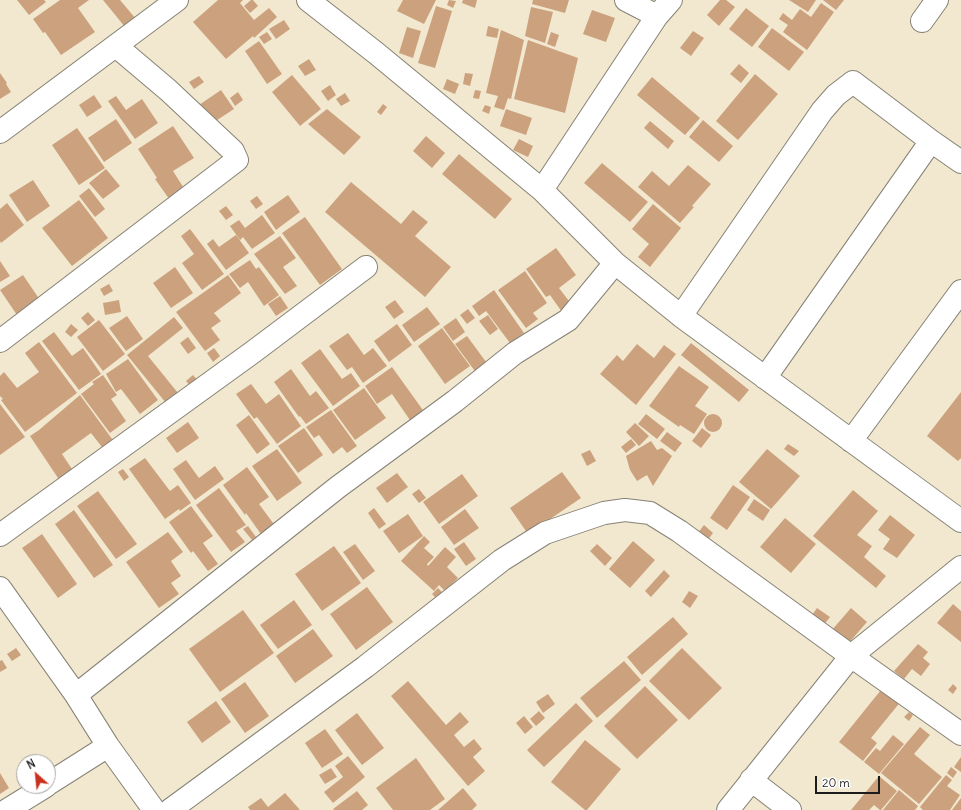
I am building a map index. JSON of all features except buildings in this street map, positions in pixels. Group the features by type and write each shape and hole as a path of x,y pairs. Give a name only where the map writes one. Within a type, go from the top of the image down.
{"street":[{"path":"0,132 177,0"},
{"path":"308,0 376,53 542,190 615,263 681,316 961,521"},
{"path":"542,190 664,8 626,0"},
{"path":"922,21 937,0"},
{"path":"0,341 237,160 233,151 168,90 116,46"},
{"path":"681,316 822,111 836,94 853,82 961,162"},
{"path":"765,378 931,141"},
{"path":"76,695 338,487 455,401 515,354 568,320 615,263"},
{"path":"0,535 253,352 366,267"},
{"path":"852,441 961,291"},
{"path":"170,810 365,667 502,560 545,534 604,513 625,510 650,513 679,530 851,656 961,734"},
{"path":"728,810 851,656 961,566"},
{"path":"0,588 76,695 108,746 154,810"},
{"path":"56,779 108,746"},
{"path":"751,780 790,810"},
{"path":"7,810 33,794"}]}
